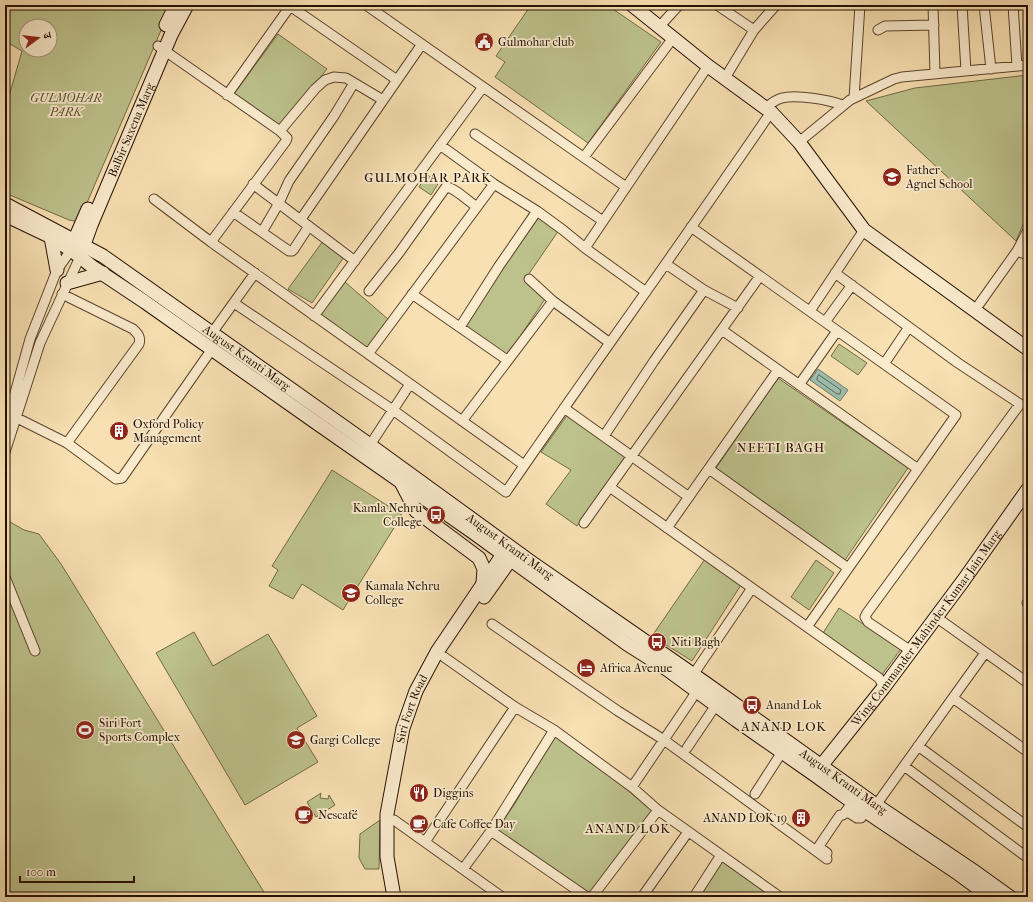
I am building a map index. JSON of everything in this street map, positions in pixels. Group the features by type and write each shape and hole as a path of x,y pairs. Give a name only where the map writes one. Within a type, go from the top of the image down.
{"main road":[{"name":"Balbir Saxena Marg","path":"77,248 91,225 161,48 176,5"},
{"name":"Balbir Saxena Marg","path":"161,48 187,5"},
{"path":"632,5 708,66 769,110 799,142 864,230 1028,349"},
{"name":"August Kranti Marg","path":"5,204 77,248 103,274 401,481 693,675 818,770 866,811 990,897"},
{"name":"August Kranti Marg","path":"5,215 77,248 103,256 370,445 627,644 697,691 782,752 818,770 847,809 866,811 978,874 1010,897"},
{"path":"51,237 57,270"},
{"path":"64,289 103,274"},
{"path":"401,481 416,511 479,558 484,569 483,583"},
{"name":"Wing Commander Mahinder Kumar Jain Marg","path":"818,770 911,651 1028,489"},
{"name":"Siri Fort Road","path":"394,897 387,856 387,814 403,728 416,691 437,652 483,583 509,552"},
{"name":"Siri Fort Road","path":"400,897 394,862 394,820 410,734 423,696 444,657 509,552"}],"street":[{"path":"366,5 626,187"},
{"path":"659,27 680,5"},
{"path":"717,5 754,30"},
{"path":"725,78 754,30 776,5"},
{"path":"854,98 860,5"},
{"path":"933,5 936,74"},
{"path":"962,5 966,71"},
{"path":"984,5 991,68"},
{"path":"1013,5 1017,66"},
{"path":"227,95 291,6 397,80"},
{"path":"878,30 885,26 934,25"},
{"path":"584,158 673,38"},
{"path":"301,220 422,44"},
{"path":"161,48 280,131 287,138 211,242"},
{"path":"799,142 854,98 902,77 1028,65"},
{"path":"585,248 708,66"},
{"path":"280,131 315,89 325,80 334,77 346,78 383,100"},
{"path":"262,232 279,203 289,181 334,116 354,83"},
{"path":"314,316 483,87"},
{"path":"234,303 393,410 506,492 666,264 769,110 773,101 793,96 834,102 843,106"},
{"path":"475,134 603,221"},
{"path":"440,145 494,184 537,211 646,292"},
{"path":"253,184 355,261"},
{"path":"368,354 494,184"},
{"path":"369,291 399,253 446,187 448,186 476,207"},
{"path":"154,199 211,242 524,466"},
{"path":"460,327 499,266 537,211"},
{"path":"233,212 289,251 292,251 309,226"},
{"path":"691,227 956,415 807,627"},
{"path":"810,311 864,230"},
{"path":"975,310 1017,251 1028,230"},
{"path":"5,452 30,339 57,270 77,248"},
{"path":"5,429 13,417 40,343 64,289 77,248"},
{"path":"1017,251 1028,255"},
{"path":"666,264 704,290 738,308"},
{"path":"212,333 255,273"},
{"path":"835,273 958,363 1020,404 867,613 865,618 868,622 911,651"},
{"path":"584,524 760,276"},
{"path":"529,278 553,301 610,343"},
{"path":"825,322 852,285"},
{"path":"64,289 133,329 139,334 140,340 139,344 67,443"},
{"path":"604,436 704,290"},
{"path":"412,294 507,360"},
{"path":"462,421 553,301"},
{"path":"884,364 909,327"},
{"path":"722,330 918,469"},
{"path":"799,385 837,331"},
{"path":"13,417 67,443 116,479 122,478 212,349"},
{"path":"667,528 778,370"},
{"path":"370,445 410,384"},
{"path":"564,408 689,497"},
{"path":"709,469 848,568"},
{"path":"611,488 879,678 884,687"},
{"path":"5,577 35,651"},
{"path":"693,675 752,588"},
{"path":"936,617 1028,683"},
{"path":"492,624 618,711 664,740 828,857 819,846 840,815 847,809"},
{"path":"866,811 904,766 985,653"},
{"path":"444,657 514,707 554,730 632,787 658,810 721,855 773,895"},
{"path":"632,787 697,691"},
{"path":"953,698 1028,752"},
{"path":"687,748 716,705"},
{"path":"426,842 514,707"},
{"path":"463,869 491,831 554,730"},
{"path":"918,746 1028,827"},
{"path":"755,794 782,752"},
{"path":"904,766 1028,858"},
{"path":"592,897 658,810"},
{"path":"394,820 502,897"},
{"path":"491,831 587,897"},
{"path":"642,897 688,832"},
{"path":"694,897 721,855"}],"green space":[{"name":"GULMOHAR PARK","path":"5,5 177,5 162,28 80,219 74,221 69,220 5,193 5,110 20,58 58,58 58,18 18,18 18,49 5,41"},
{"path":"531,5 607,5 661,42 588,143 495,77 505,62 496,56"},
{"path":"278,34 327,69 281,127 234,94"},
{"path":"1028,75 1028,213 1016,241 866,101 915,88"},
{"path":"427,174 438,184 431,195 419,187"},
{"path":"538,214 559,230 524,281 545,299 507,356 465,326"},
{"path":"323,241 344,257 312,303 288,289"},
{"path":"345,282 389,320 368,349 321,314"},
{"path":"839,344 867,363 858,375 831,356"},
{"path":"778,378 908,468 845,560 716,468"},
{"path":"568,414 627,454 577,526 546,504 571,470 541,452"},
{"path":"332,470 402,515 343,610 302,584 293,599 269,586 278,570 272,566"},
{"name":"Siri Fort Sports Complex","path":"5,519 24,530 39,534 61,564 267,897 5,897"},
{"path":"705,559 741,585 692,661 652,636"},
{"path":"816,560 834,573 809,610 791,597"},
{"path":"839,608 901,649 881,676 823,633"},
{"path":"194,632 213,666 268,634 317,716 297,728 318,762 245,805 156,653"},
{"path":"555,735 599,767 653,811 589,895 496,830 514,805"},
{"path":"321,793 320,798 328,799 329,795 335,805 316,817 307,802"},
{"path":"380,820 379,869 365,869 359,858 360,834"},
{"path":"724,859 768,887 761,897 697,897"}],"water":[{"path":"818,369 848,390 840,401 810,380"}],"place":[{"name":"Gulmohar club","path":"484,42"},
{"name":"Father Agnel School","path":"892,177"},
{"name":"Oxford Policy Management","path":"119,431"},
{"name":"Kamla Nehru College","path":"436,515"},
{"name":"Kamala Nehru College","path":"351,593"},
{"name":"Niti Bagh","path":"657,642"},
{"name":"Africa Avenue","path":"586,668"},
{"name":"Anand Lok","path":"752,705"},
{"name":"Siri Fort Sports Complex","path":"85,730"},
{"name":"Gargi College","path":"296,740"},
{"name":"Diggins","path":"419,793"},
{"name":"Nescafé","path":"304,815"},
{"name":"ANAND LOK 19","path":"801,818"},
{"name":"Cafe Coffee Day","path":"419,824"}],"district":[{"name":"GULMOHAR PARK","path":"428,177"},
{"name":"NEETI BAGH","path":"781,447"},
{"name":"ANAND LOK","path":"784,726"},
{"name":"ANAND LOK","path":"628,828"}]}
